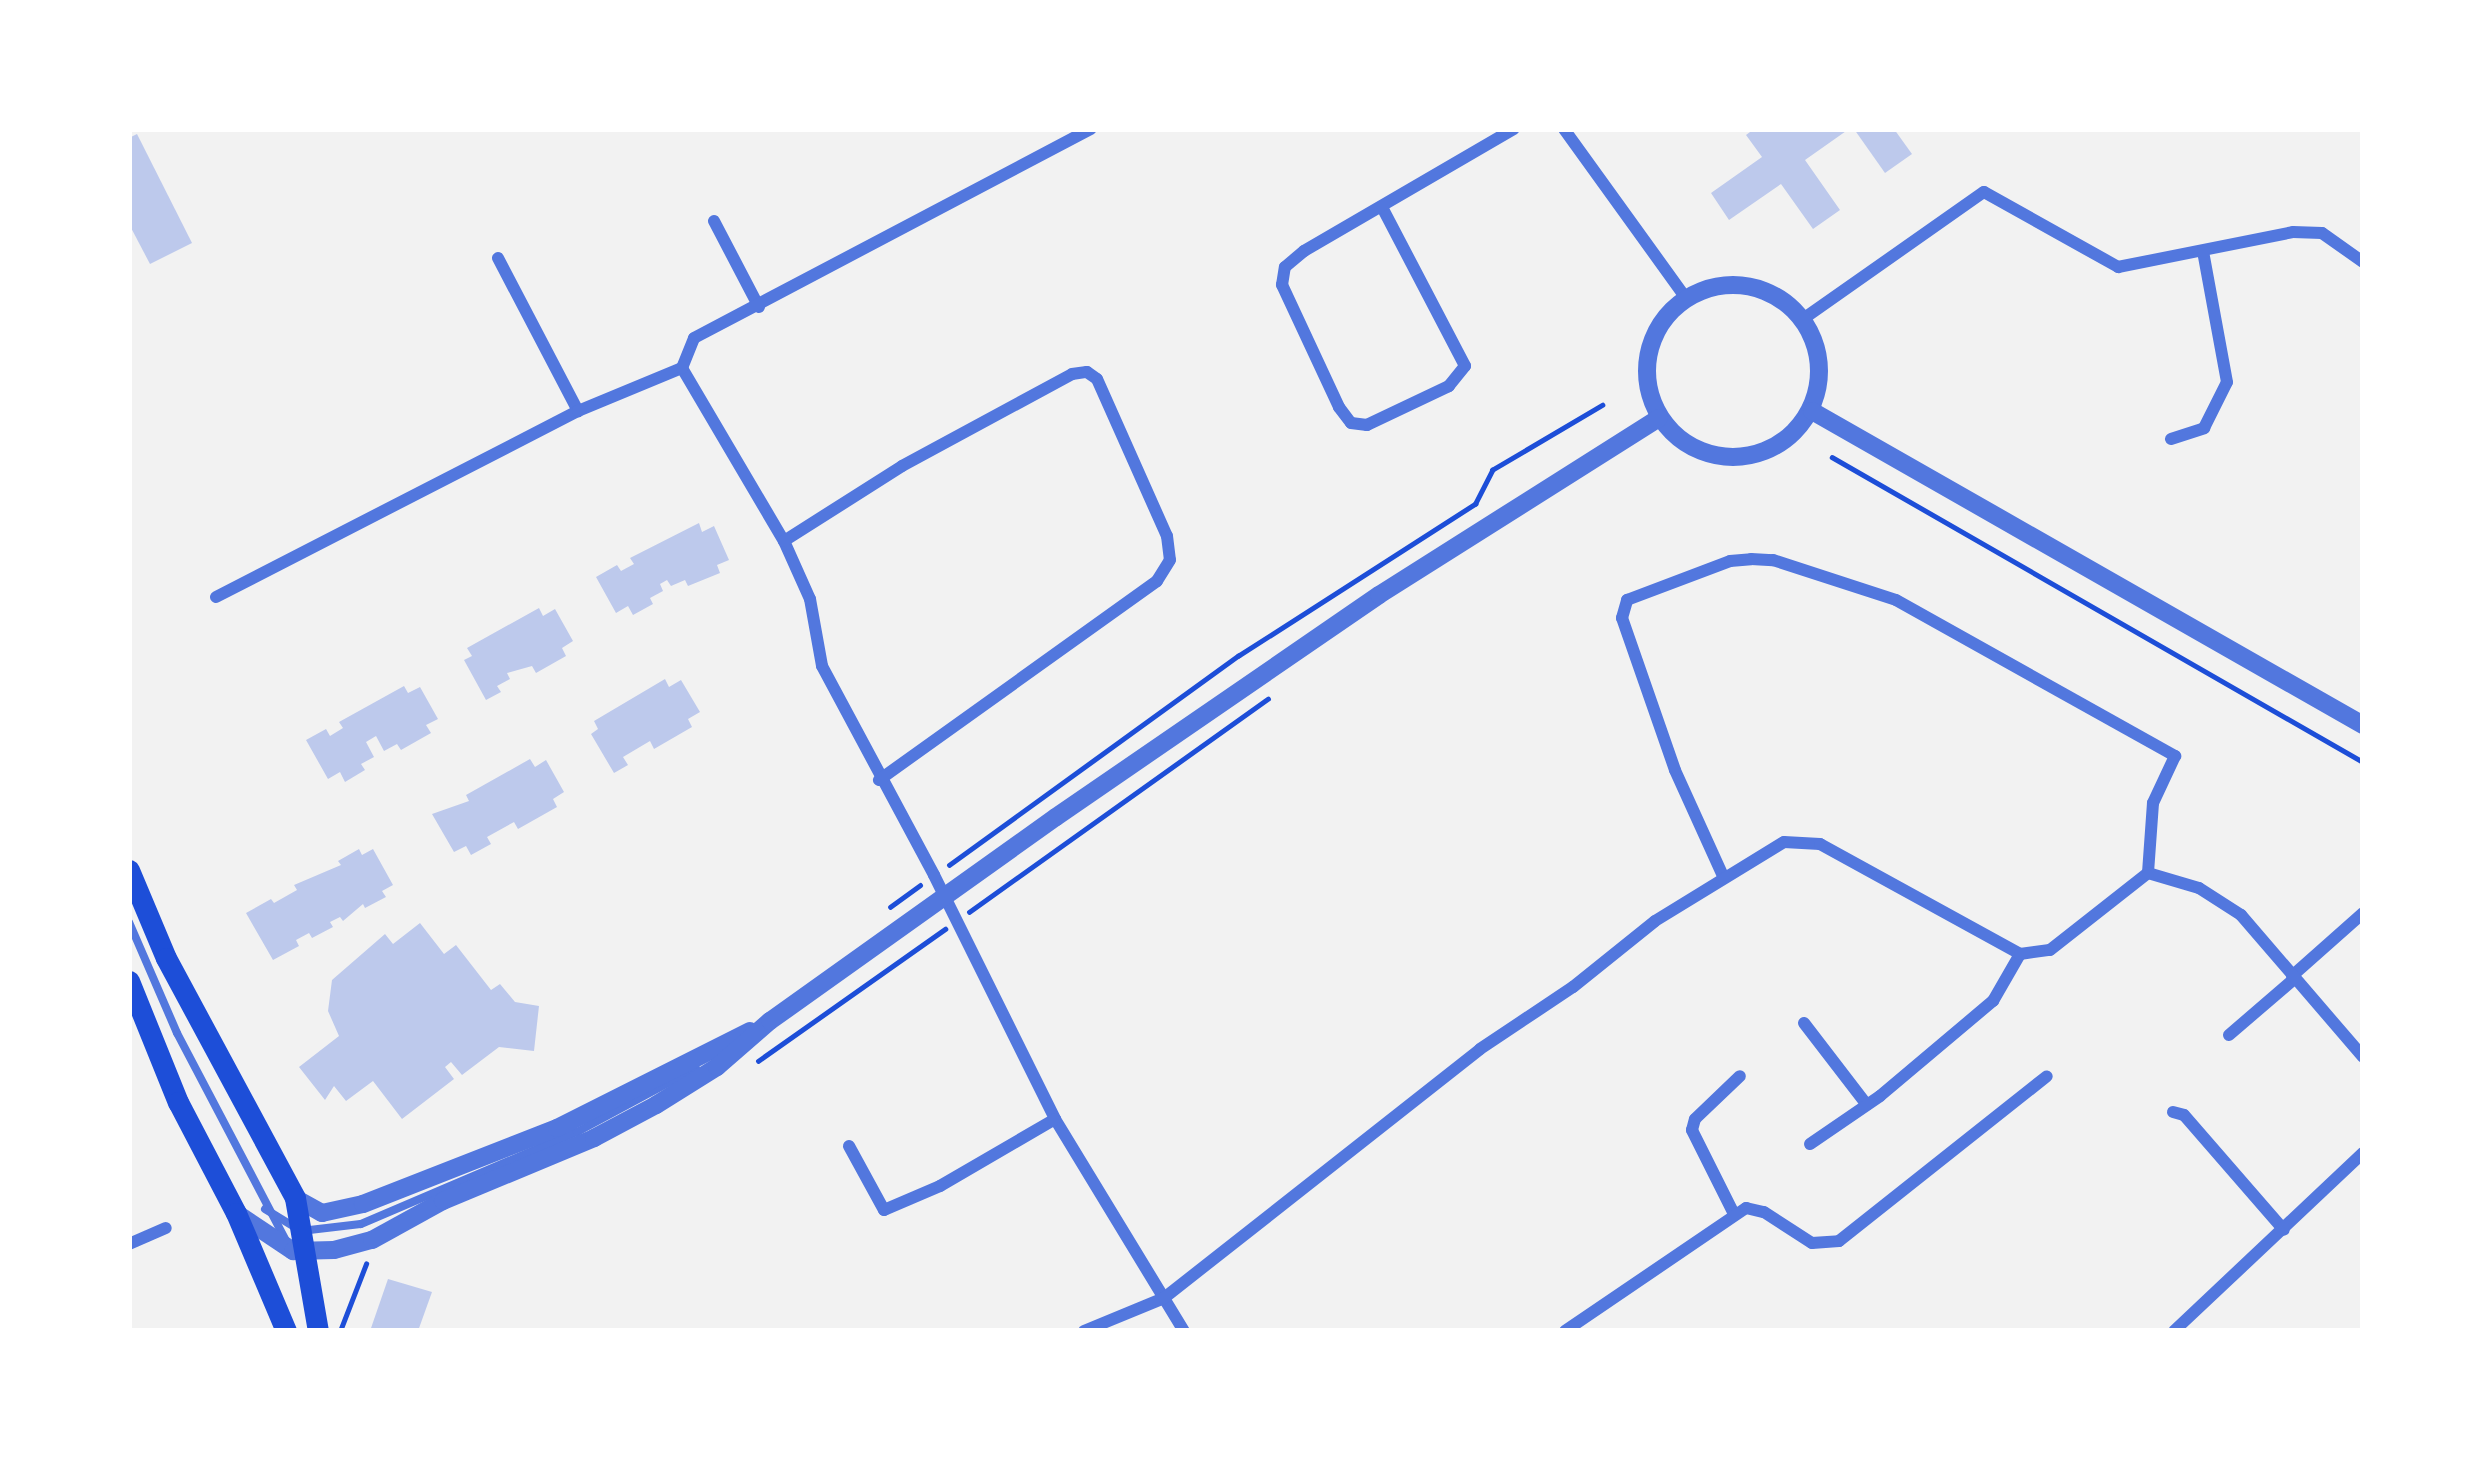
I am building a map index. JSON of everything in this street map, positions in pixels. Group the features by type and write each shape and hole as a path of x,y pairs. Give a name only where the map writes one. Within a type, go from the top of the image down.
{"main road":[{"path":"129,870 166,958 295,1198 293,1234 318,1331"},
{"path":"129,981 178,1102 236,1213 286,1331"}],"street":[{"path":"216,596 578,411 682,368 694,338 1091,129"},
{"path":"1383,209 1466,365 1450,386 1367,425 1351,423 1339,407 1282,285 1285,267 1304,250 1383,209 1514,129"},
{"path":"1564,129 1685,298"},
{"path":"1803,319 1984,192 2118,267 2293,232 2322,233 2363,262"},
{"path":"713,220 759,307"},
{"path":"2171,439 2204,428 2227,382 2203,250"},
{"path":"498,259 578,411"},
{"path":"1719,285 1751,285 1775,294 1803,319 1814,338 1820,379 1812,411 1772,449 1743,457 1695,449 1659,418 1647,386 1647,358 1657,328 1685,298 1719,285"},
{"path":"682,368 784,541 810,599 822,666 879,780 934,875 1055,1119 1184,1331"},
{"path":"784,541 902,466 1072,374 1087,372 1097,379 1167,536 1170,560 1156,581 879,780"},
{"path":"1812,411 2363,725"},
{"path":"236,1213 334,1250 372,1240 443,1201 594,1138 717,1067 770,1021 944,896 1379,595 1659,418"},
{"path":"1084,1331 1164,1298 1480,1049 1723,876 1784,842 1820,844 2020,955 2050,950 2148,873 2153,803 2175,756 1896,600 1773,560 1730,561 1627,600 1622,618 1675,770 1723,876"},
{"path":"2148,873 2199,888 2241,915 2363,1057"},
{"path":"2229,1035 2363,913"},
{"path":"1810,1144 1867,1105 1993,1001 2020,955"},
{"path":"262,1274 293,1234 557,1128 770,1021"},
{"path":"1804,1023 1867,1105"},
{"path":"1734,1214 1692,1130 1695,1119 1739,1076"},
{"path":"1565,1331 1746,1208 1764,1212 1812,1243 1839,1241 2047,1076"},
{"path":"2174,1112 2184,1115 2284,1230"},
{"path":"850,1146 884,1210 940,1186 1055,1119"},
{"path":"2174,1331 2363,1153"},
{"path":"129,1244 166,1228"}],"lane":[{"path":"129,922 266,1209 293,1234"},
{"path":"266,1209 293,1234"}],"path":[{"path":"878,916 1238,656 1475,504 1492,470 1602,405"},
{"path":"1832,457 2363,762"},
{"path":"340,1331 361,1267"}],"building":[{"path":"1754,129 1849,129 1805,160 1840,210 1813,229 1781,184 1729,220 1711,193 1762,157 1746,135"},
{"path":"1854,129 1894,129 1912,154 1885,173"},
{"path":"137,134 192,243 150,264 129,224 129,138"},
{"path":"699,523 702,532 714,526 729,560 717,565 720,573 688,586 685,580 671,586 667,580 660,584 663,591 650,598 653,604 633,615 628,606 616,613 596,577 617,565 621,571 634,564 630,558"},
{"path":"539,608 543,616 555,609 573,641 562,648 566,656 536,673 532,666 507,673 510,679 497,686 501,692 486,700 464,660 472,656 467,648"},
{"path":"665,679 669,687 681,680 700,712 688,719 692,727 654,749 650,741 623,757 628,765 614,773 591,734 598,729 594,721"},
{"path":"404,686 408,693 420,687 438,719 426,725 431,733 401,750 397,744 384,751 376,736 366,742 374,757 361,764 365,770 345,782 340,772 328,779 306,740 326,729 330,736 343,728 339,722"},
{"path":"530,759 535,767 546,760 564,792 553,799 557,807 518,829 514,822 487,837 491,844 471,855 466,846 454,852 432,814 469,801 466,795"},
{"path":"359,849 362,855 373,849 393,885 382,891 386,897 365,908 363,904 343,921 340,917 330,922 333,927 312,938 309,933 296,940 299,946 273,960 246,913 297,890 294,885 341,865 338,861"},
{"path":"420,923 444,954 456,945 491,990 500,984 515,1002 539,1006 534,1051 499,1047 462,1075 451,1062 445,1067 454,1079 402,1119 373,1081 346,1101 334,1086 325,1100 299,1067 339,1036 328,1011 332,980 385,934 393,944"},
{"path":"388,1279 432,1292 418,1331 370,1331"}]}
